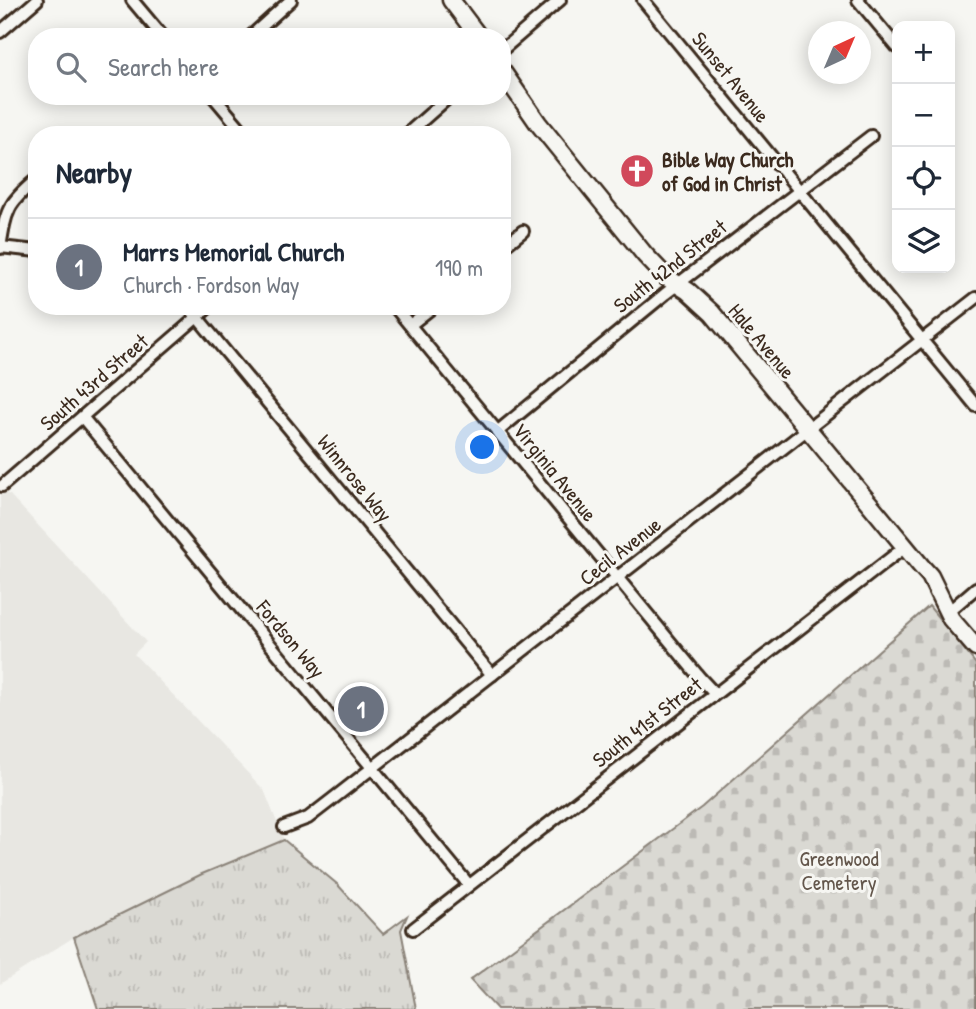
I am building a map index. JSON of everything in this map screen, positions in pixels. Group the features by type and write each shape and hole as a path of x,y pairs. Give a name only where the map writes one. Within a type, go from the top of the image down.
{"street":[{"path":"0,32 37,0"},
{"path":"132,0 155,28"},
{"path":"260,28 291,0"},
{"path":"452,0 472,28"},
{"path":"511,42 560,0"},
{"name":"Sunset Avenue","path":"643,0 976,406"},
{"path":"858,0 892,41"},
{"name":"Hale Avenue","path":"511,84 538,123 645,255 666,278 688,291 712,313 930,576 947,613 976,648"},
{"path":"221,105 238,126"},
{"path":"416,126 440,105"},
{"name":"South 42nd Street","path":"497,432 678,285 871,136"},
{"path":"28,187 8,208 0,248 28,250"},
{"path":"511,240 523,230"},
{"name":"Cecil Avenue","path":"284,827 307,818 976,298"},
{"name":"South 43rd Street","path":"2,486 199,315"},
{"name":"Virginia Avenue","path":"401,315 715,693"},
{"path":"410,326 423,315"},
{"name":"Winnrose Way","path":"197,317 492,675"},
{"name":"Fordson Way","path":"83,418 469,885"},
{"name":"South 41st Street","path":"413,929 905,547"},
{"path":"947,613 976,588"}],"shaded area":[{"path":"0,490 10,495 146,642 134,654 264,790 284,840 202,874 74,937 0,984"}],"green space":[{"name":"Greenwood Cemetery","path":"929,606 976,664 976,1009 497,1009 470,980 702,807"},
{"path":"284,840 337,884 383,934 407,916 401,930 416,1009 98,1009 74,937 202,874"}],"place":[{"name":"Bible Way Church of God in Christ","path":"637,171"},
{"name":"Marrs Memorial Church","path":"361,709"}]}
